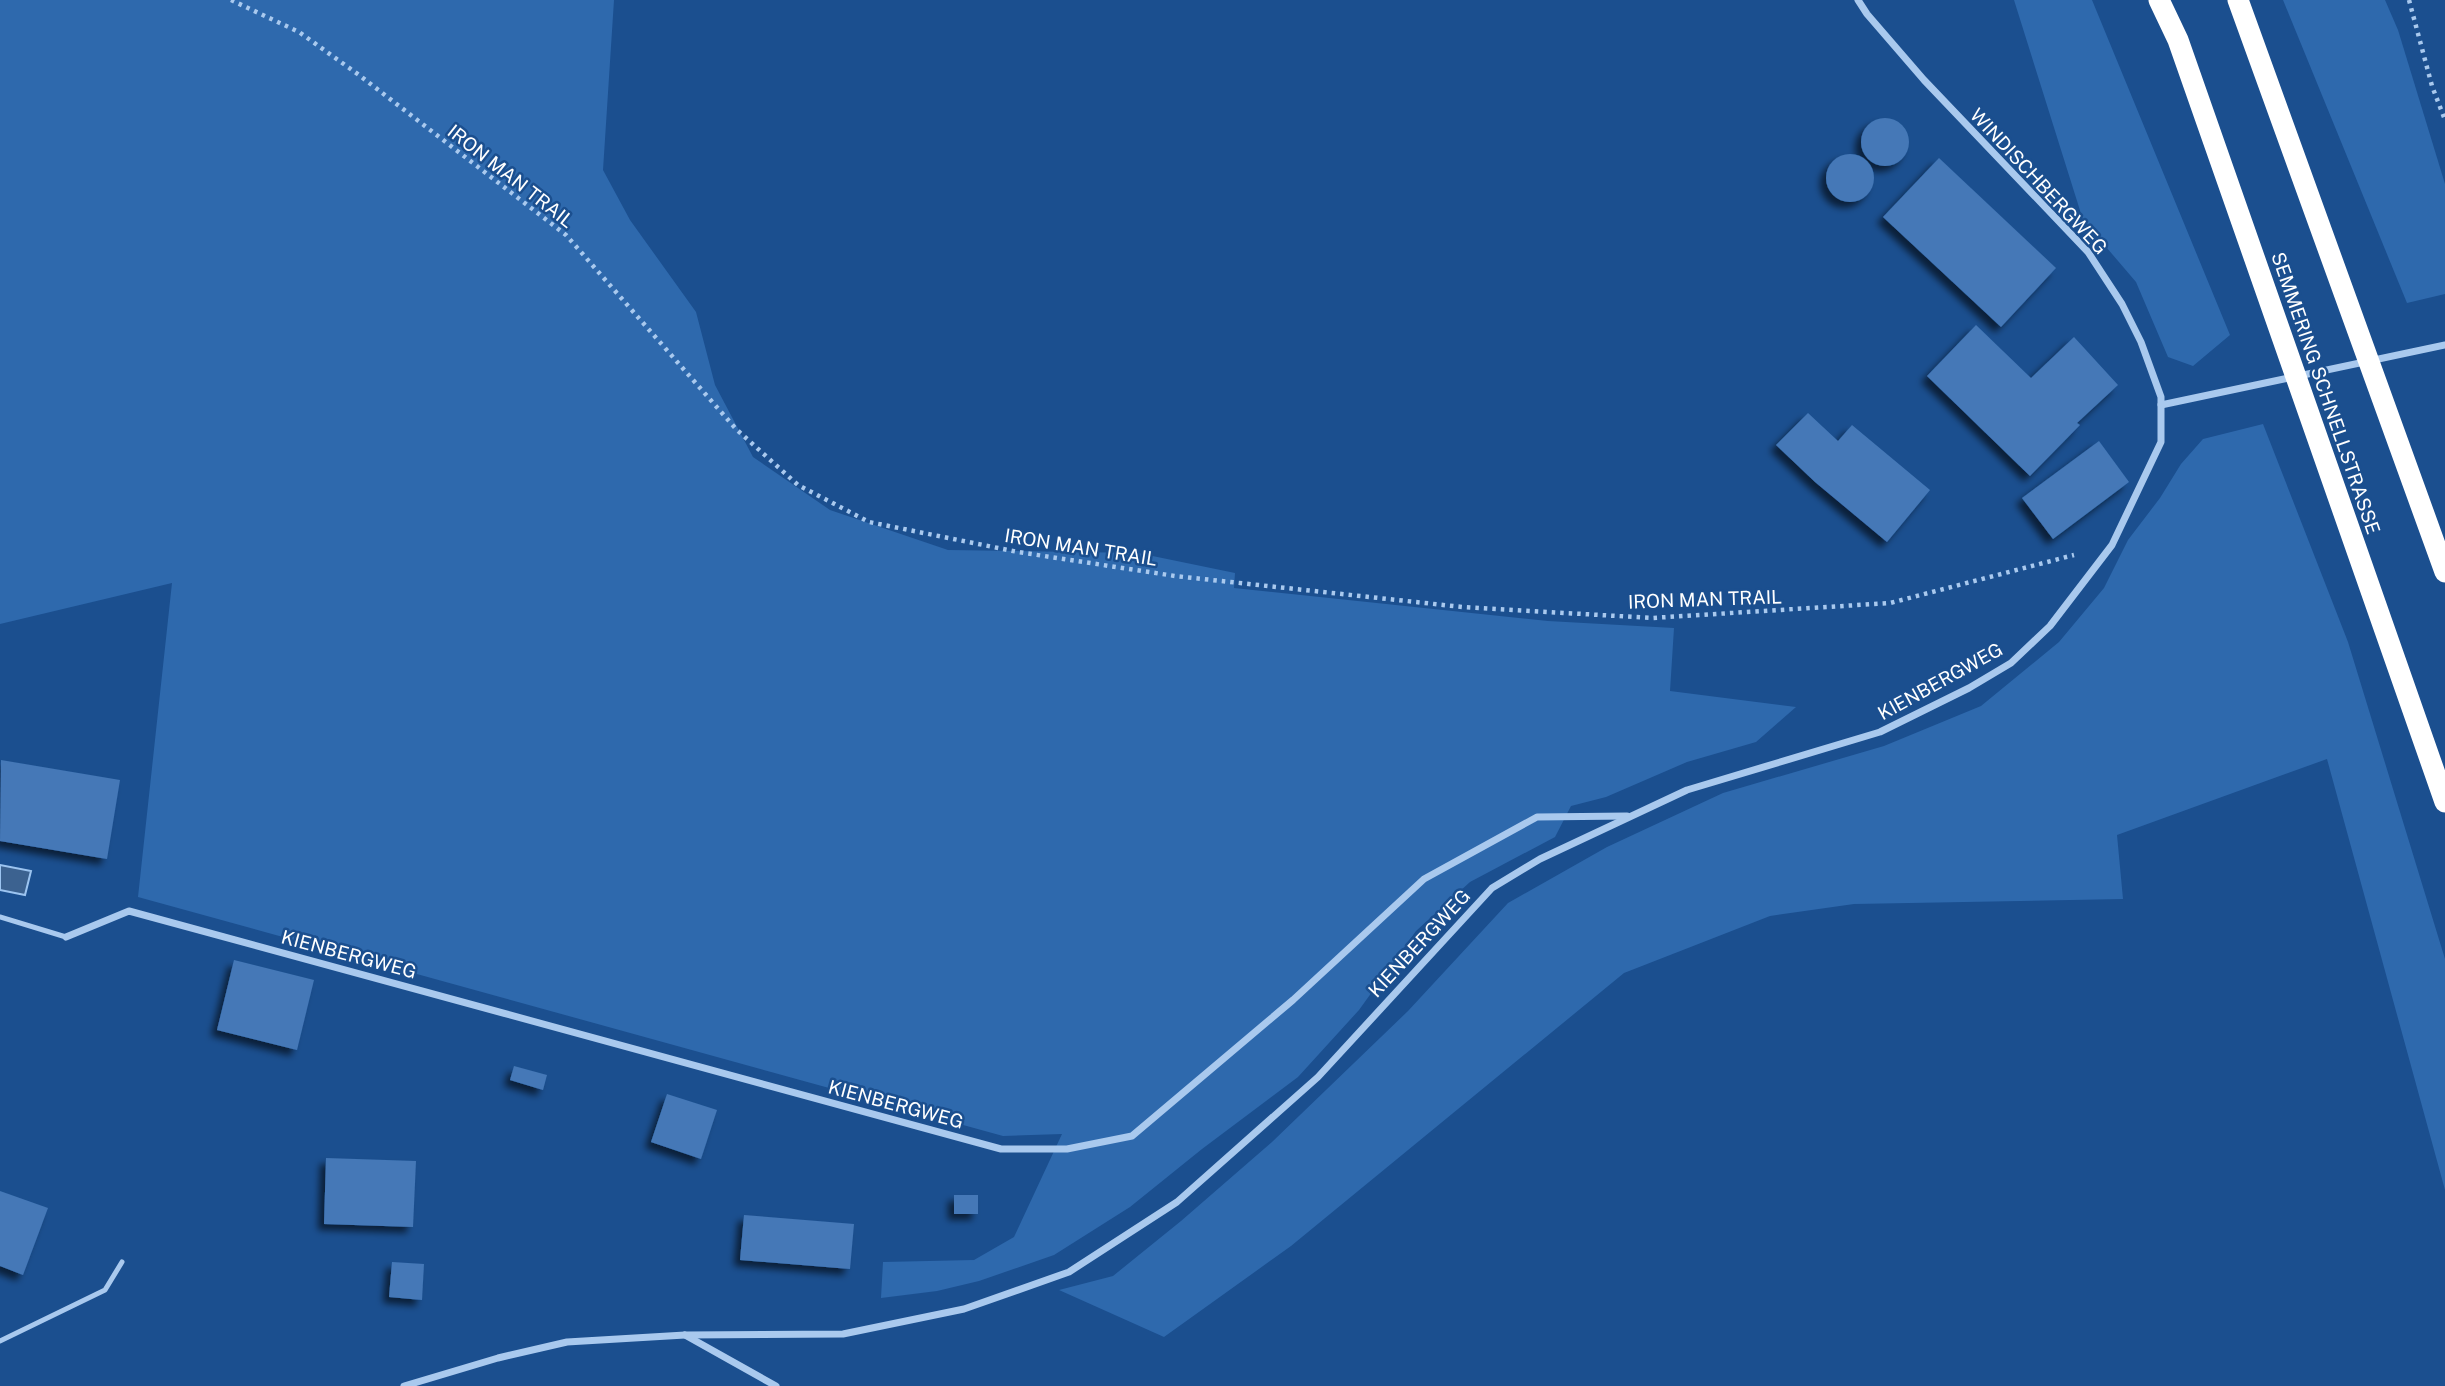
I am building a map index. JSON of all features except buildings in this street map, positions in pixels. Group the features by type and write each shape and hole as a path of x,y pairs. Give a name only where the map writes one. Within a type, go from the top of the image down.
{"highway":[{"name":"SEMMERING SCHNELLSTRASSE","path":"2159,0 2178,40 2445,802"},
{"path":"2238,0 2445,572"}],"street":[{"name":"WINDISCHBERGWEG","path":"1858,0 1924,80 2088,252 2122,304 2136,332 2161,405 2161,442"},
{"path":"2161,405 2445,345"},
{"name":"KIENBERGWEG","path":"404,1386 498,1358 568,1342 685,1335 843,1334 964,1309 1069,1272 1177,1202 1318,1077 1492,888 1540,859 1687,790 1880,732 1969,688 2011,663 2050,626 2112,545 2161,442"},
{"name":"KIENBERGWEG","path":"66,937 130,911 1001,1149 1067,1149 1132,1136 1293,1000 1424,879 1537,817 1632,816"},
{"path":"685,1335 776,1386"}],"lane":[{"path":"0,917 66,937"},
{"path":"0,1341 105,1290 122,1262"}],"path":[{"name":"IRON MAN TRAIL","path":"231,0 299,32 370,83 566,235 736,429 798,485 869,522 1018,552 1175,576 1462,607 1652,618 1890,603 2112,545"},
{"path":"2409,0 2432,86 2445,121"}],"shaded area":[{"path":"0,0 614,0 603,170 630,220 696,312 715,385 753,457 830,510 948,550 1138,553 1235,573 1234,588 1548,621 1674,628 1670,691 1796,707 1756,742 1687,762 1606,797 1571,806 1555,837 1470,882 1416,931 1359,1010 1298,1077 1130,1207 1054,1255 979,1281 937,1291 881,1298 883,1262 974,1260 1014,1237 1062,1134 1003,1136 138,897 172,583 0,624"},
{"path":"2014,0 2092,0 2230,335 2193,366 2168,357 2136,282 2083,220"},
{"path":"2283,0 2385,0 2398,30 2445,184 2445,294 2407,303"},
{"path":"2263,424 2348,642 2445,959 2445,1190 2327,759 2117,835 2123,899 1854,904 1770,916 1624,973 1291,1246 1164,1337 1059,1290 1113,1276 1181,1221 1272,1142 1408,1011 1508,903 1607,847 1723,793 1884,746 1981,706 2059,642 2104,588 2128,540 2160,498 2181,464 2203,439"},
{"path":"0,865 31,871 25,895 0,890"}]}
